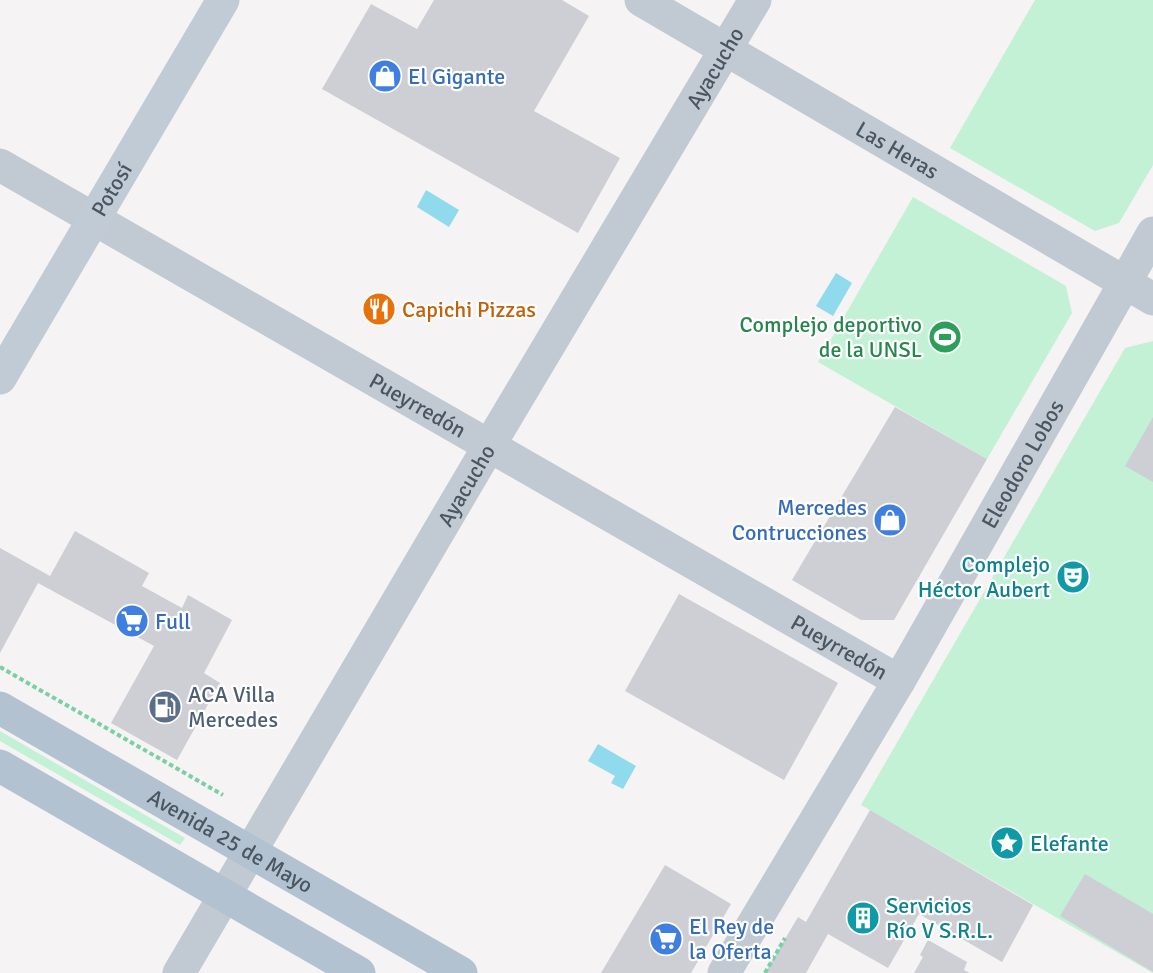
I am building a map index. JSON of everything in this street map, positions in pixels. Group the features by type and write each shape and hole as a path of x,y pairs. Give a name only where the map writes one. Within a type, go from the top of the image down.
{"main road":[{"name":"Potosí","path":"0,378 224,0"},
{"name":"Avenida 25 de Mayo","path":"0,708 461,973"},
{"path":"0,766 359,973"}],"street":[{"name":"Las Heras","path":"641,0 1153,299"},
{"name":"Ayacucho","path":"179,973 755,0"},
{"name":"Pueyrredón","path":"0,165 898,681"},
{"name":"Eleodoro Lobos","path":"724,973 898,681 1153,233"}],"path":[{"path":"0,667 223,795"}],"green space":[{"path":"1035,0 1153,0 1153,165 1119,223 1095,231 950,148"},
{"name":"Complejo deportivo de la UNSL","path":"913,197 1066,286 1072,313 987,459 818,362"},
{"name":"Complejo Héctor Aubert","path":"1153,341 1153,973 861,805 1125,348"},
{"path":"0,731 185,838 180,845 0,741"}],"water":[{"path":"426,190 459,210 449,227 417,207"},
{"path":"836,273 852,283 833,316 816,306"},
{"path":"598,744 636,766 623,789 611,783 615,776 588,761"}],"building":[{"path":"434,0 562,0 589,16 534,111 620,158 578,233 322,89 371,4 417,29"},
{"name":"Mercedes Contrucciones","path":"895,407 987,459 894,620 861,620 792,580"},
{"path":"1153,417 1153,482 1125,466"},
{"path":"75,531 149,573 142,586 182,608 188,595 232,620 204,673 220,683 177,760 111,723 154,646 38,583 0,653 0,548 50,576"},
{"path":"679,594 838,683 784,780 625,691"},
{"path":"870,810 1033,905 1002,962 919,914 888,968 828,934 806,973 765,973 798,917 806,922"},
{"name":"El Rey de la Oferta","path":"665,865 731,904 691,973 601,973"},
{"path":"1085,874 1153,914 1153,972 1060,916"},
{"path":"928,940 967,962 964,970 970,973 914,973 923,957 920,955"}],"place":[{"name":"El Gigante","path":"385,76"},
{"name":"Capichi Pizzas","path":"379,309"},
{"name":"Complejo deportivo de la UNSL","path":"945,337"},
{"name":"Mercedes Contrucciones","path":"890,520"},
{"name":"Complejo Héctor Aubert","path":"1073,577"},
{"name":"Full","path":"132,621"},
{"name":"ACA Villa Mercedes","path":"165,707"},
{"name":"Elefante","path":"1007,843"},
{"name":"Servicios Río V S.R.L.","path":"863,918"},
{"name":"El Rey de la Oferta","path":"666,939"}]}
